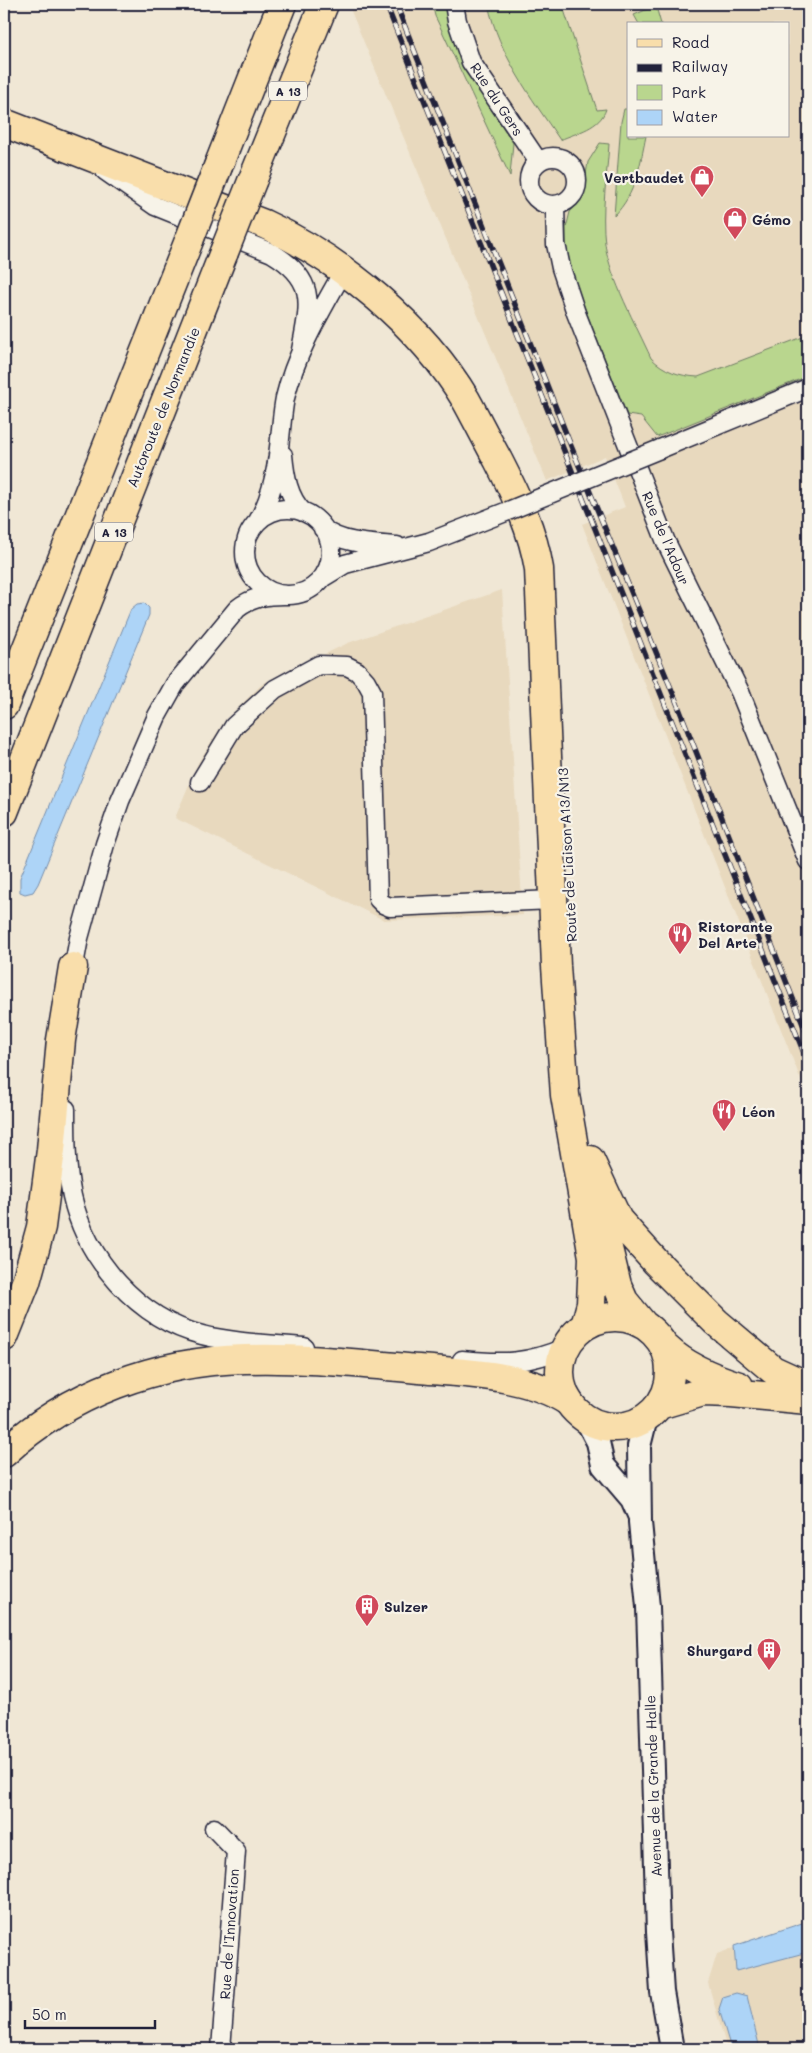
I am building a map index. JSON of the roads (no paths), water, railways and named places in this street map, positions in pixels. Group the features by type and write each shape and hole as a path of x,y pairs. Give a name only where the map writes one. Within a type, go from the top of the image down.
{"main road":[{"name":"A 13","path":"4,705 282,4"},
{"name":"Autoroute de Normandie","path":"4,812 224,252 324,4"},
{"path":"4,123 76,152"},
{"path":"4,141 76,152"},
{"name":"Route de Liaison A13/N13","path":"76,152 292,236 344,270 374,295 415,334 447,372 466,400 508,481 536,550 540,579 553,900 565,1095 592,1257 591,1304 585,1326"},
{"name":"Route de Liaison A13/N13","path":"466,400 500,437 516,463 528,488 554,561 578,1071 590,1160 617,1285 624,1301 642,1324"},
{"path":"4,1337 26,1282 41,1227 50,1159 61,1040 73,967"},
{"path":"590,1160 618,1220 656,1262 716,1322 773,1370 808,1386"},
{"path":"577,1410 562,1384 560,1372 566,1347 585,1326 610,1317 630,1318 642,1324 654,1332 666,1348 682,1362 705,1373 734,1384 777,1396"},
{"path":"653,1411 667,1392 670,1378 670,1363 666,1348"},
{"path":"4,1453 36,1426 95,1392 131,1379 169,1369 207,1362 245,1359 282,1359 480,1375 542,1388 557,1394 596,1424 613,1427 631,1425 653,1411 703,1392 777,1396 808,1400"}],"street":[{"name":"Rue du Gers","path":"454,4 457,21 471,62 538,161"},
{"path":"76,152 155,206 272,253 298,272 308,294 306,324 301,350 285,400 272,488 258,522"},
{"path":"554,157 569,163 574,169 577,185 574,193 563,204 555,206 539,202 529,189 529,174 538,161 554,157"},
{"name":"Rue de l'Adour","path":"555,206 556,244 561,268 576,313 666,542 740,692 808,861"},
{"path":"301,350 344,270"},
{"path":"566,1347 534,1360 510,1362 466,1361 223,1340 181,1327 142,1305 110,1274 98,1258 79,1219 72,1196 67,1151 66,1059 73,967 88,899 105,844 138,757 165,700 188,667 244,602 260,596 303,593 339,567 355,560 399,551 446,536 808,388"},
{"path":"281,430 284,468 288,486 292,498 303,512"},
{"path":"284,595 272,593 253,578 245,555 250,531 268,514 279,510 291,510 303,512 314,518 328,538 331,550 328,568 322,578"},
{"path":"323,529 350,540 379,545 418,545"},
{"path":"200,782 234,726 275,689 319,665 347,666 357,671 366,681 372,692 378,899 390,907 553,900"},
{"path":"577,1410 598,1442 603,1465 632,1499 640,1522"},
{"path":"640,1522 638,1446 653,1411"},
{"name":"Avenue de la Grande Halle","path":"640,1522 648,1607 658,1932 662,1992 672,2049"},
{"name":"Rue de l'Innovation","path":"214,1828 236,1851 221,2049"}],"water":[{"path":"144,603 149,608 149,615 38,884 33,892 25,894 20,892 20,878 131,609 137,604"},
{"path":"808,1921 808,1952 736,1971 734,1946"},
{"path":"736,1993 747,1996 760,2049 731,2049 719,2009 723,1997"}],"railway":[{"path":"386,4 808,1063"},
{"path":"396,4 571,446 675,698 808,1037"}],"place":[{"name":"Vertbaudet","path":"702,198"},
{"name":"Gémo","path":"735,240"},
{"name":"Ristorante Del Arte","path":"680,955"},
{"name":"Léon","path":"724,1132"},
{"name":"Sulzer","path":"367,1627"},
{"name":"Shurgard","path":"769,1671"}]}
